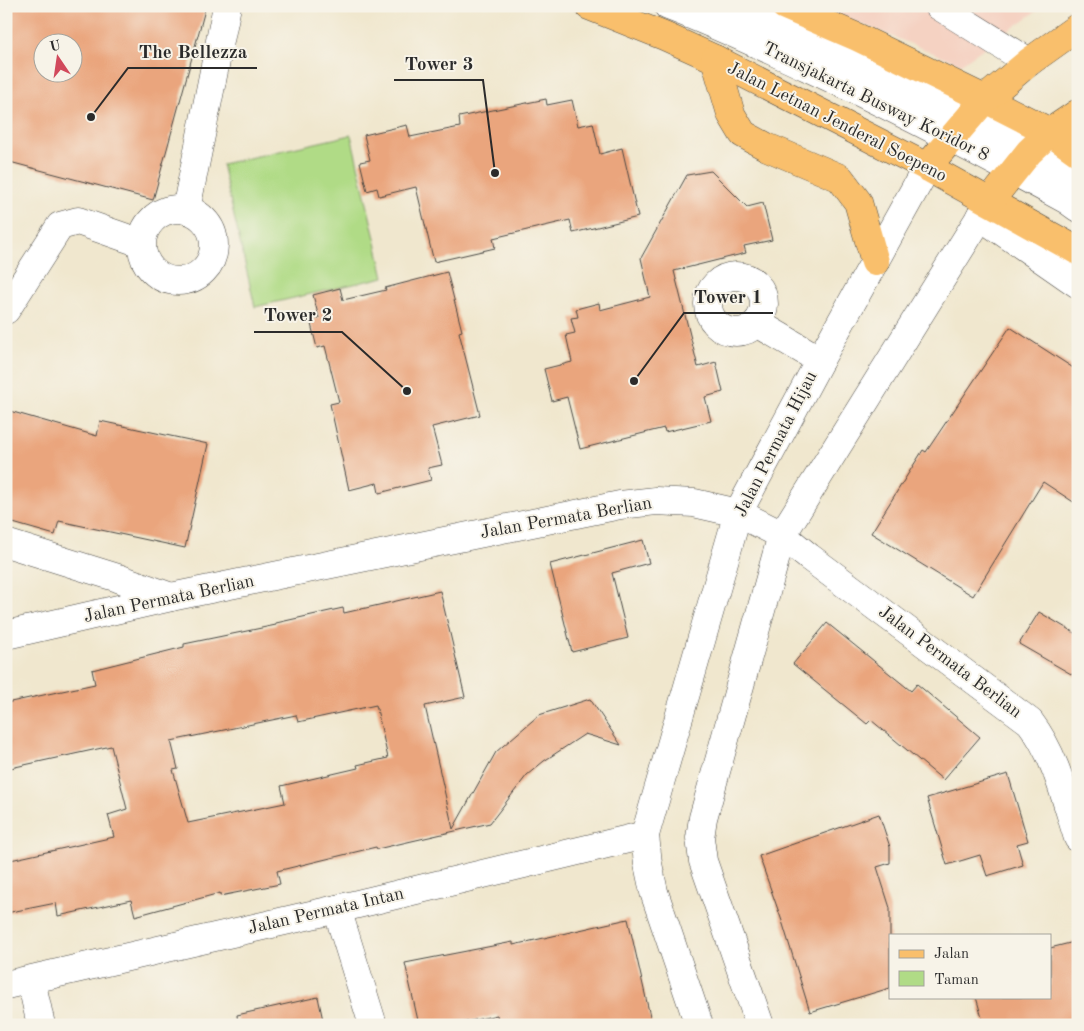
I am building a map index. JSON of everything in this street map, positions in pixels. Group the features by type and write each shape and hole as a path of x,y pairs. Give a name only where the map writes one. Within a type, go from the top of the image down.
{"main road":[{"name":"Jalan Letnan Jenderal Soepeno","path":"588,6 664,36 715,59 927,167 985,209 1078,251"},
{"path":"785,6 865,41 969,118 1050,132 1078,152"},
{"name":"Jalan Permata Hijau","path":"927,167 969,118 1029,62 1078,27"},
{"path":"715,59 731,114 743,134 767,147 840,178 858,202 875,262"},
{"path":"985,209 1022,161 1050,132 1078,113"}],"street":[{"path":"186,210 227,6"},
{"name":"Transjakarta Busway Koridor 8","path":"668,6 707,20 879,101 969,118"},
{"name":"Transjakarta Busway Koridor 8","path":"720,6 852,62 969,118 1078,208"},
{"path":"939,6 1029,62"},
{"name":"Transjakarta Busway Koridor 8","path":"1022,161 1078,184"},
{"name":"Jalan Permata Hijau","path":"699,1025 654,892 648,864 645,835 738,513 927,167"},
{"path":"174,209 186,210 198,215 207,224 213,235 214,247 211,260 204,270 194,278 182,281 169,281 157,275 148,267 142,256 141,243 144,231 151,220 161,213 174,209"},
{"path":"760,1025 703,861 700,838 703,818 782,535 985,209 1078,284"},
{"path":"6,310 60,226 78,221 141,243"},
{"path":"757,323 820,360"},
{"name":"Jalan Permata Berlian","path":"6,635 171,596 620,506 656,501 694,503 738,513 782,535 1030,722 1042,737 1050,752 1078,838"},
{"path":"6,543 171,596"},
{"name":"Jalan Permata Intan","path":"18,983 645,835"},
{"path":"337,909 373,1025"},
{"path":"18,983 41,1025"}],"shaded area":[{"path":"817,6 1044,6 961,64"}],"green space":[{"path":"351,135 384,277 255,307 222,164"}],"building":[{"path":"6,6 206,6 153,200 6,161"},
{"path":"546,99 547,105 572,100 578,126 593,123 600,154 622,148 638,217 573,233 570,220 493,238 495,248 434,262 416,187 379,196 377,188 367,191 360,162 370,160 364,135 407,125 410,137 460,127 459,117"},
{"path":"711,171 747,207 763,203 772,240 744,246 746,253 674,271 698,367 716,362 723,392 705,397 711,421 665,432 664,428 580,449 567,397 552,401 544,369 572,362 566,335 575,333 571,318 578,317 576,309 599,303 600,310 650,297 641,258 687,175"},
{"path":"447,272 462,331 459,332 480,415 432,427 442,465 428,468 431,480 379,493 377,483 349,490 330,404 339,402 325,346 317,348 310,320 319,318 313,295 340,288 343,300 386,290 385,288"},
{"path":"1010,327 1078,371 1078,505 1043,482 973,596 871,533 923,450 926,452"},
{"path":"6,410 97,436 100,421 208,444 185,548 59,521 55,535 6,521"},
{"path":"643,540 649,563 612,573 628,638 572,652 550,564"},
{"path":"440,591 465,697 425,706 453,829 496,752 539,715 590,699 621,745 585,734 544,761 527,775 490,823 377,849 376,847 277,871 280,884 220,896 220,893 135,916 131,900 58,916 56,903 6,913 6,861 114,837 108,815 127,809 111,746 6,769 6,703 95,684 92,670 184,647 184,644 276,625 276,623 343,608 344,613","holes":["376,705 388,758 357,765 358,768 281,786 285,803 188,823 173,770 178,769 171,741 296,715 298,722"]},
{"path":"1039,612 1078,635 1078,678 1019,644"},
{"path":"827,623 911,691 917,684 980,737 943,780 871,720 867,724 793,664"},
{"path":"1008,774 1028,841 1017,844 1023,865 987,876 980,855 947,865 927,798"},
{"path":"879,814 890,847 890,863 877,867 890,908 889,988 810,1012 782,921 759,856"},
{"path":"628,919 652,1025 499,1025 497,1015 453,1025 419,1025 405,963 513,942 513,945"},
{"path":"1074,942 1078,957 1078,1025 984,1025 976,998 1052,998 1052,948"},
{"path":"318,997 324,1025 238,1025 237,1015"}],"place":[{"name":"The Bellezza","path":"91,117"},
{"name":"Tower 3","path":"495,173"},
{"name":"Tower 1","path":"634,381"},
{"name":"Tower 2","path":"407,391"}]}
